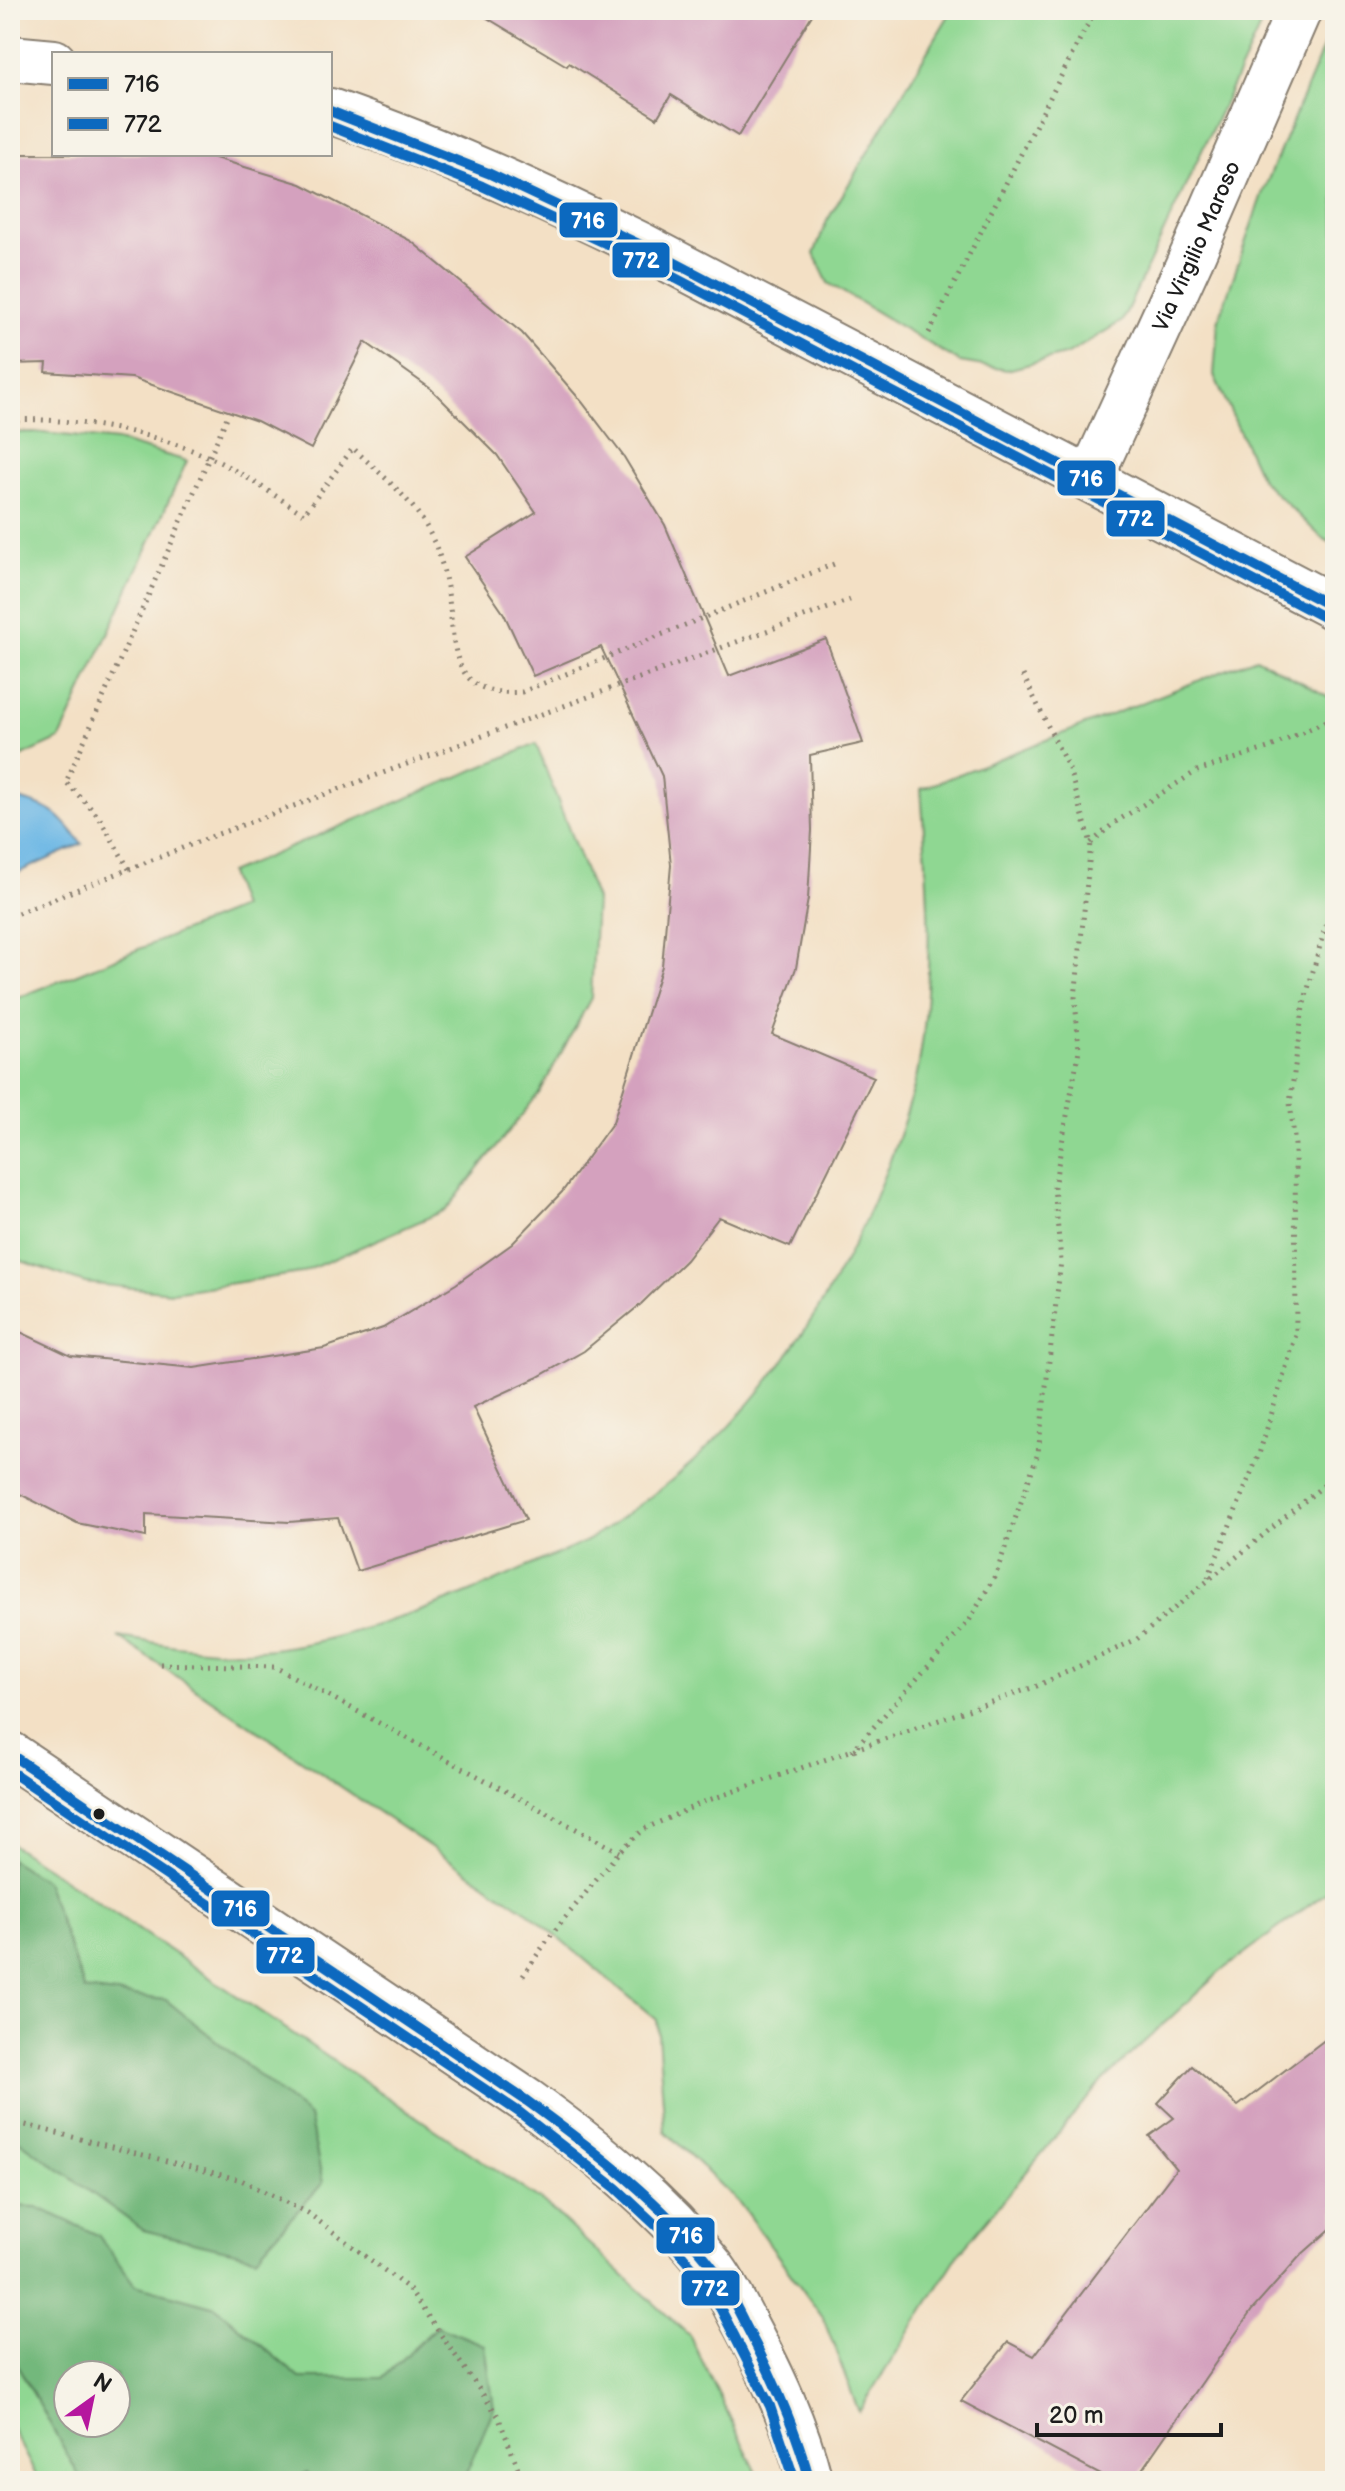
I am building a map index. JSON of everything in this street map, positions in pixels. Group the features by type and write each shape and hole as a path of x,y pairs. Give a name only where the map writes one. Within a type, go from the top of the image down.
{"street":[{"name":"Via Virgilio Maroso","path":"1090,479 1193,254 1299,10"},
{"path":"10,58 52,62"},
{"path":"332,112 413,141 535,193 722,286 1335,608"},
{"path":"10,1754 527,2101 567,2130 658,2208 712,2268 733,2299 783,2398 810,2481"}],"path":[{"path":"903,383 1095,10"},
{"path":"129,869 99,817 66,782 228,415"},
{"path":"10,420 32,419 93,426 159,439 210,458 304,514 353,448 420,515 433,540 447,586 452,644 460,664 470,678 488,690 501,694 522,692 834,564"},
{"path":"10,916 850,600"},
{"path":"852,1751 969,1621 996,1574 1038,1453 1061,1261 1054,1187 1079,1050 1075,998 1091,843 1069,769 1021,671"},
{"path":"1091,843 1114,823 1197,771 1271,747 1332,716 1335,792"},
{"path":"1208,1579 1259,1454 1296,1335 1295,1145 1290,1103 1303,1007 1335,892"},
{"path":"523,1976 548,1939 619,1852 644,1829 706,1801 1037,1686 1137,1639 1335,1476"},
{"path":"160,1664 275,1667 619,1852"},
{"path":"10,2121 241,2180 308,2213 408,2288 498,2416 523,2481"}],"green space":[{"path":"952,10 1268,10 1122,321 1068,354 1007,370 960,362 828,283 814,254 827,221"},
{"path":"1335,19 1335,545 1322,538 1261,479 1214,375 1218,322 1262,194"},
{"path":"34,432 117,441 187,461 60,739 10,762 10,433"},
{"path":"1256,658 1335,700 1335,1886 1221,1971 1102,2081 960,2252 859,2412 823,2318 740,2204 665,2131 657,2020 529,1913 118,1637 233,1651 279,1648 347,1634 446,1602 573,1548 607,1528 672,1479 749,1404 813,1318 864,1223 899,1135 918,1069 927,999 928,894 921,789"},
{"path":"536,744 596,900 591,998 540,1092 446,1210 301,1273 172,1292 85,1283 10,1257 10,1001 241,908 229,873"},
{"path":"10,1843 543,2202 690,2336 761,2481 39,2481 10,2425"},
{"path":"10,1859 45,1881 85,1990 166,2000 309,2116 323,2183 256,2257 143,2230 10,2134"},
{"path":"10,2206 37,2207 98,2235 135,2285 216,2307 300,2378 383,2378 437,2326 485,2345 494,2408 465,2481 314,2481 307,2473 290,2481 82,2481 59,2439 132,2439 132,2359 52,2359 52,2427 10,2352"}],"water":[{"path":"15,798 54,813 82,844 10,876 10,800"}],"building":[{"path":"474,10 815,10 738,136 671,95 657,118 569,63 567,66"},
{"path":"10,154 209,156 301,184 411,241 522,333 582,402 624,457 665,525 729,676 826,639 863,743 810,755 812,830 808,899 796,968 772,1034 874,1077 790,1247 719,1217 686,1260 641,1304 584,1351 536,1378 473,1407 526,1520 357,1571 338,1518 289,1522 146,1514 146,1537 77,1523 10,1489 10,1327 71,1356 194,1368 324,1348 383,1328 456,1284 512,1244 562,1192 613,1122 662,966 671,865 662,776 601,647 533,676 504,614 465,557 536,512 497,455 431,389 365,342 311,449 257,421 132,378 46,372 47,363 10,364"},
{"path":"1335,2032 1335,2225 1300,2256 1252,2310 1134,2481 1112,2481 961,2401 1008,2342 1034,2356 1176,2169 1149,2136 1174,2118 1158,2103 1192,2066 1238,2106"}],"transit line":[{"name":"716","path":"332,112 488,173 641,245 1335,608"},
{"name":"772","path":"332,127 482,186 635,257 1329,620"},
{"name":"716","path":"10,1754 527,2101 650,2199 694,2245 726,2288 782,2400 810,2481"},
{"name":"772","path":"10,1771 519,2112 616,2188 661,2230 710,2288 770,2406 795,2481"}]}
